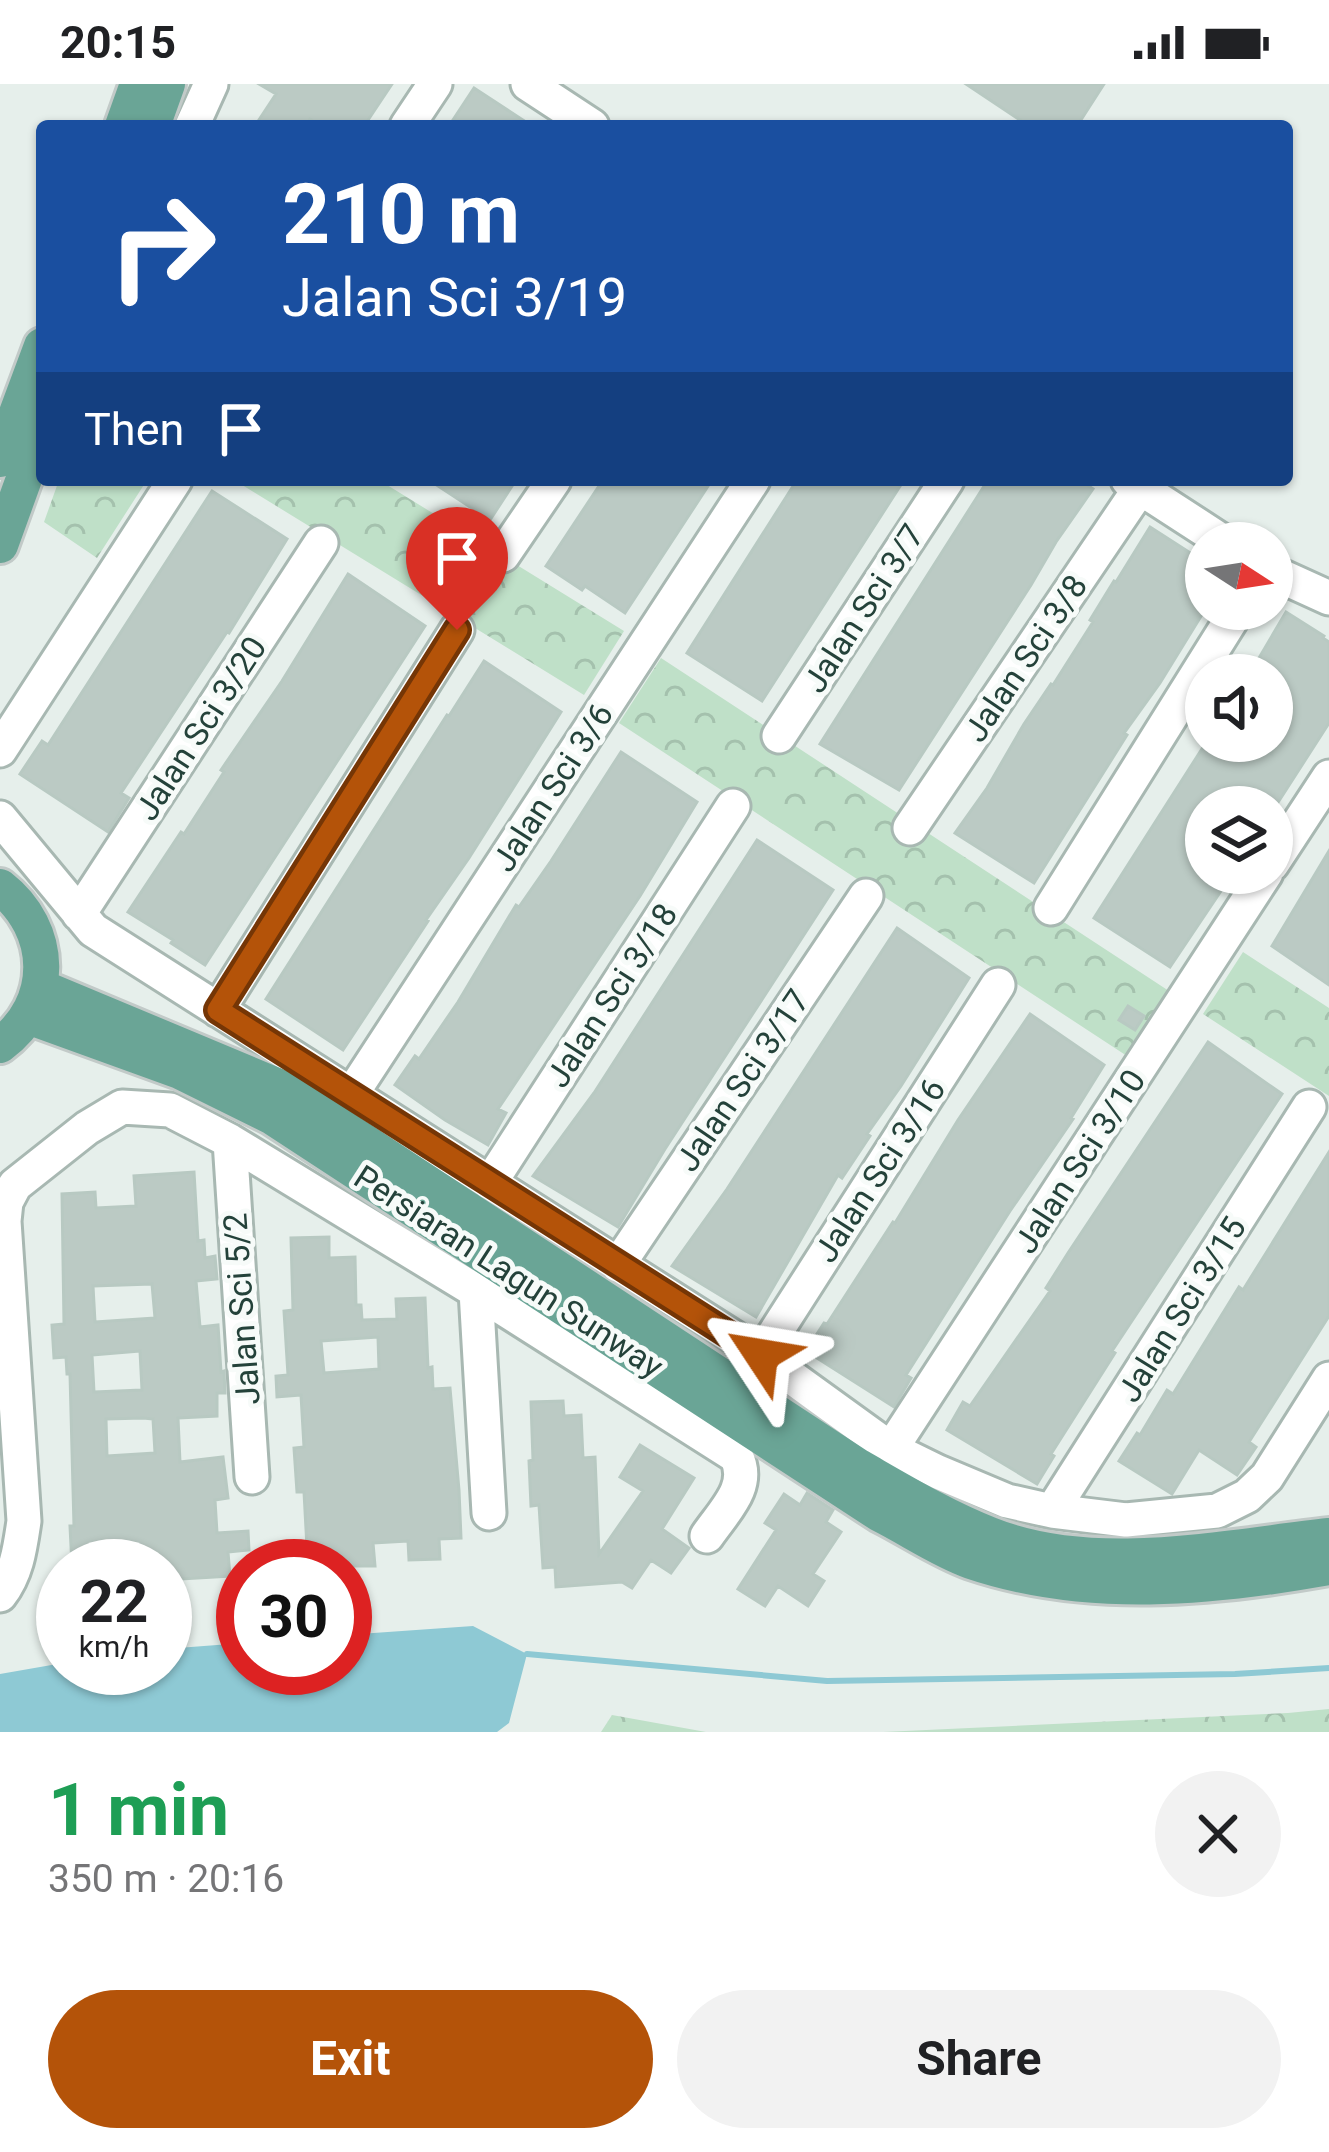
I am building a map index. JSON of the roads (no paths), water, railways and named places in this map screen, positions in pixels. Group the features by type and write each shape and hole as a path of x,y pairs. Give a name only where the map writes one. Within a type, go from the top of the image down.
{"main road":[{"path":"125,120 138,84"},
{"path":"154,120 167,84"},
{"path":"0,459 36,362"},
{"path":"0,545 36,446"},
{"path":"0,887 34,926 42,956 34,1002 13,1036 0,1045"},
{"name":"Persiaran Lagun Sunway","path":"34,1002 284,1089 426,1200 880,1514 969,1560 1043,1578 1141,1588 1259,1580 1329,1567"},
{"name":"Persiaran Lagun Sunway","path":"426,1200 859,1467 992,1537 1047,1552 1105,1557 1329,1536"}],"street":[{"path":"195,120 211,84"},
{"path":"411,120 435,84"},
{"path":"528,84 583,120"},
{"path":"0,750 172,486"},
{"path":"503,555 550,486"},
{"name":"Jalan Sci 3/6","path":"351,1095 749,486"},
{"name":"Jalan Sci 3/7","path":"779,736 943,486"},
{"name":"Jalan Sci 3/8","path":"910,828 1133,486"},
{"path":"1137,486 1193,522"},
{"name":"Jalan Sci 3/20","path":"79,914 321,543"},
{"path":"1293,582 1329,598"},
{"path":"218,1010 457,630"},
{"path":"1051,908 1225,630"},
{"path":"1293,832 1329,777"},
{"name":"Jalan Sci 3/18","path":"490,1183 733,806"},
{"path":"2,821 93,930 761,1355 891,1449 1007,1502 1126,1520 1216,1511 1246,1496 1267,1477 1329,1379"},
{"name":"Jalan Sci 3/10","path":"891,1449 1252,894"},
{"name":"Jalan Sci 3/17","path":"619,1265 866,896"},
{"name":"Jalan Sci 3/16","path":"761,1355 998,985"},
{"path":"0,1595 18,1559 24,1521 6,1202 15,1186 87,1128 122,1107 170,1110 230,1142 736,1456 744,1470 740,1490 707,1536"},
{"name":"Jalan Sci 3/15","path":"1052,1511 1309,1107"},
{"name":"Jalan Sci 5/2","path":"230,1142 252,1477"},
{"path":"476,1292 489,1513"}],"water":[{"path":"473,1626 527,1654 509,1723 497,1732 0,1732 0,1674 36,1668 36,1695 192,1695 192,1647 216,1645 216,1695 372,1695 372,1633"}],"waterway":[{"path":"527,1654 827,1681 1329,1668"}]}
